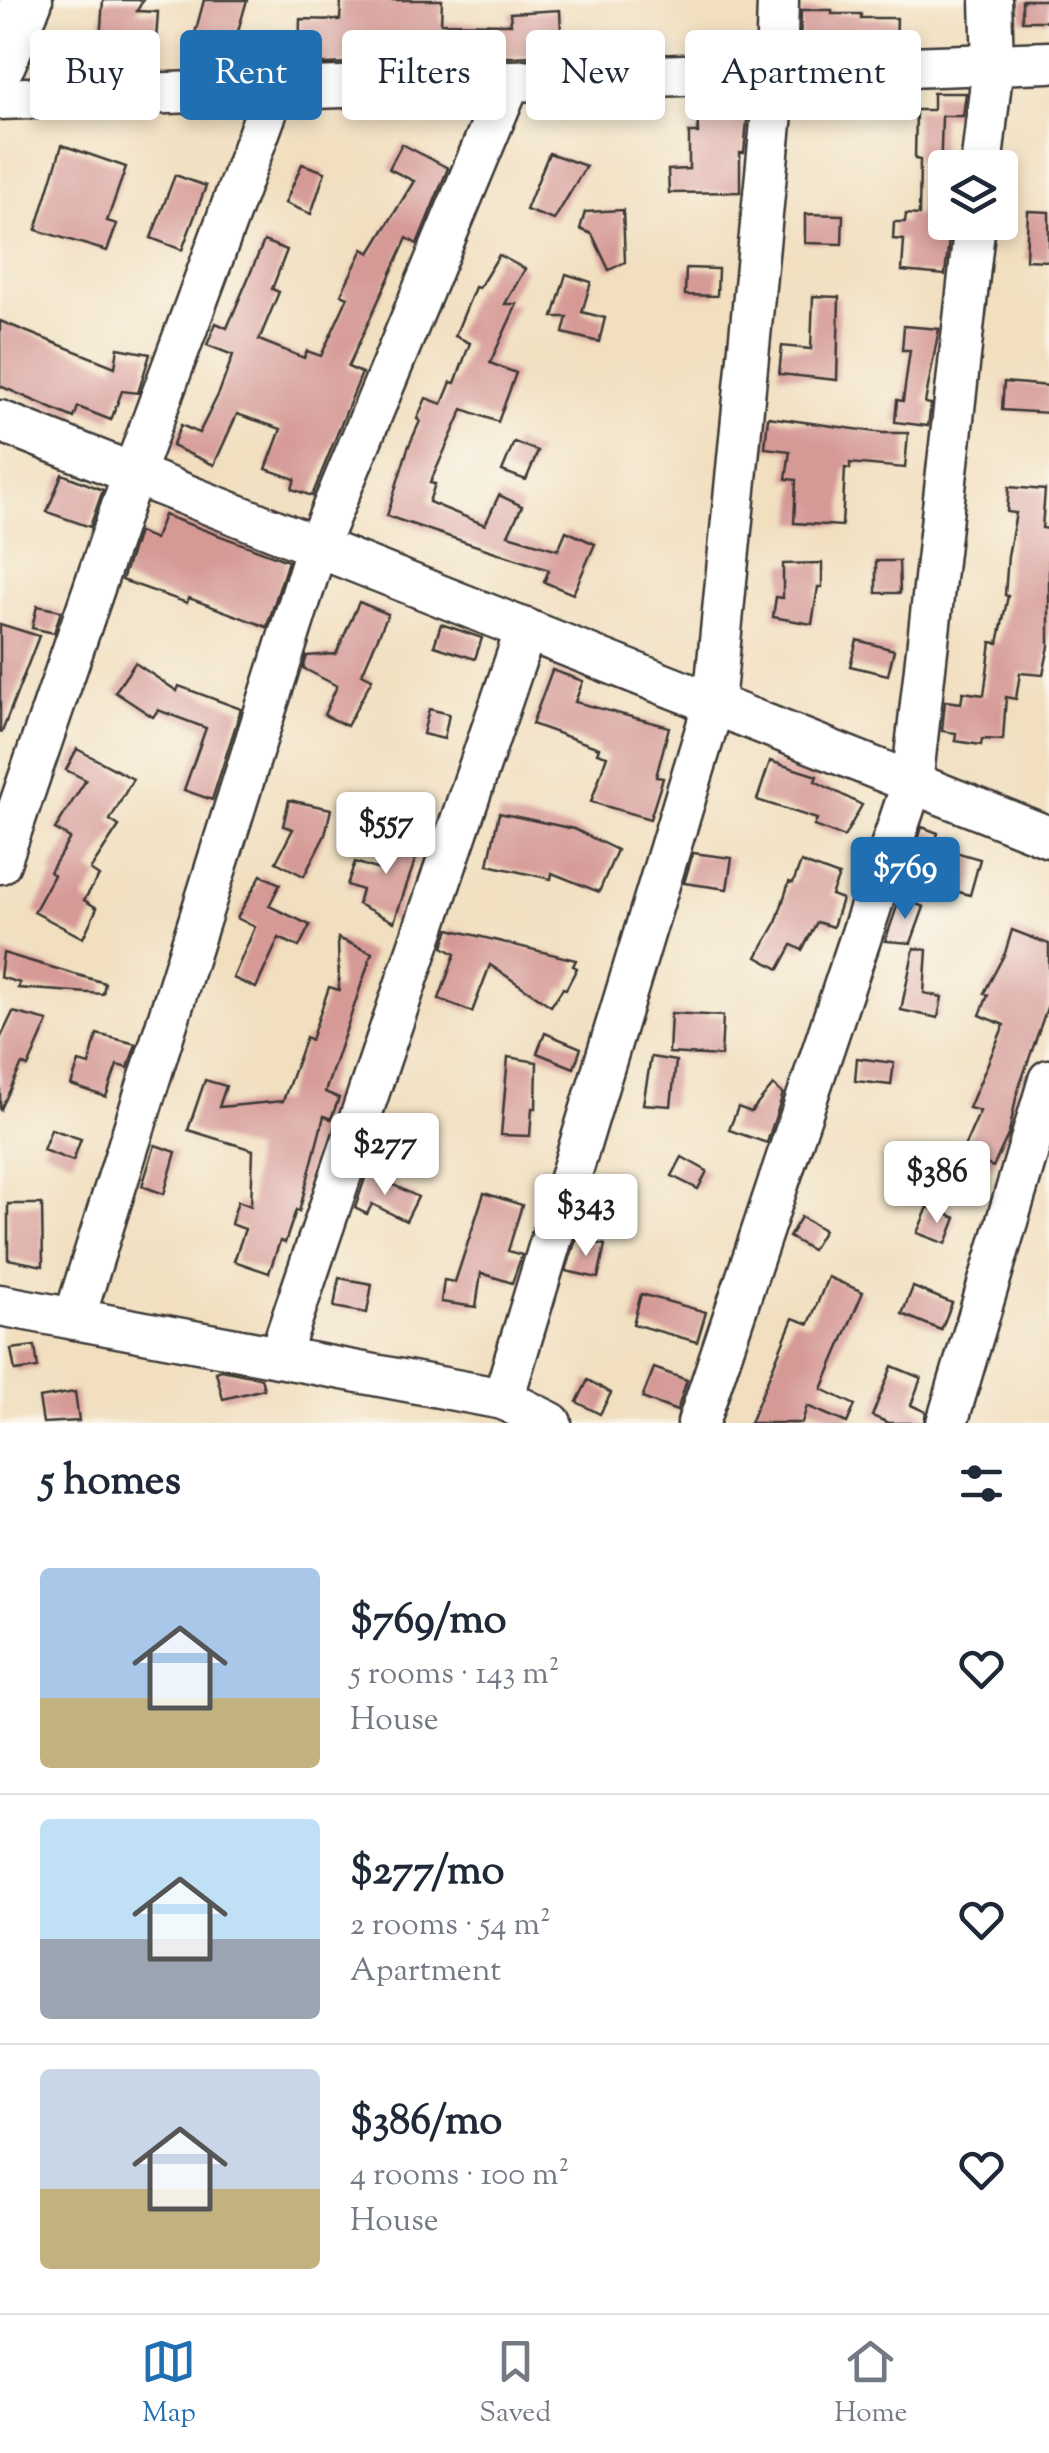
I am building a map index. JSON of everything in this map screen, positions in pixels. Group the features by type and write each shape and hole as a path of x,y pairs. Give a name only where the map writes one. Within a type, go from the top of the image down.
{"main road":[{"path":"0,63 27,0"}],"street":[{"path":"777,30 778,0"},
{"path":"983,150 993,64 991,0"},
{"path":"921,67 1049,62"},
{"path":"322,88 685,75"},
{"path":"74,1319 317,546 510,81"},
{"path":"0,99 180,93"},
{"path":"0,864 133,474 264,120"},
{"path":"503,1399 714,703 771,120"},
{"path":"698,1423 912,784 973,240"},
{"path":"0,421 1049,837"},
{"path":"279,1358 526,629"},
{"path":"947,1423 1049,1080"},
{"path":"0,1306 503,1399 552,1423"}],"building":[{"path":"103,0 143,0 137,11 158,12 157,30 101,30"},
{"path":"204,0 247,0 238,30 196,30"},
{"path":"341,0 442,0 441,23 511,24 510,13 560,10 561,30 526,30 526,56 506,57 506,30 342,30 342,63 322,64 322,30 300,30 300,19 340,20"},
{"path":"1022,0 1049,0 1049,21 1022,21"},
{"path":"801,10 897,18 897,30 800,30"},
{"path":"933,93 966,93 963,116 942,116 941,150 928,150 928,240 949,240 945,275 902,271 904,240 893,239 894,222 905,222 906,214 919,215 916,120 921,120 921,110 933,110"},
{"path":"698,120 747,120 744,153 740,153 740,192 669,193 668,170 689,169 689,133 698,133"},
{"path":"402,144 448,168 417,244 407,238 348,367 362,373 312,496 292,489 295,479 266,469 281,429 237,414 214,465 172,446 181,425 199,433 219,393 233,355 207,345 216,323 227,328 264,241 287,250 272,289 279,292 259,340 304,358 307,351 321,356 348,297 341,294 363,249 370,253 414,181 389,169"},
{"path":"62,145 126,167 107,221 117,224 107,251 36,230"},
{"path":"549,153 586,166 554,220 526,210"},
{"path":"302,164 325,172 311,214 285,203"},
{"path":"175,175 206,186 182,250 151,238"},
{"path":"623,210 625,262 609,270 592,234 580,229 585,212"},
{"path":"1028,211 1049,212 1049,261 1026,260"},
{"path":"805,214 843,215 842,244 805,243"},
{"path":"499,255 525,269 505,304 517,304 490,363 516,373 498,422 463,409 430,483 435,484 429,502 485,525 499,495 522,506 508,535 558,550 566,531 595,544 573,594 544,582 549,570 387,516 426,398 442,404 451,382 455,383 470,343 455,336 475,287 479,288"},
{"path":"686,268 718,269 717,296 685,295"},
{"path":"566,274 591,282 582,312 605,318 599,342 563,333 567,317 553,317"},
{"path":"813,296 839,297 837,380 779,374 782,346 811,349"},
{"path":"0,321 115,367 118,348 150,354 138,393 122,391 111,420 78,407 74,418 0,386"},
{"path":"904,326 939,329 925,403 931,404 928,426 895,422 897,400 903,401 910,350 902,350"},
{"path":"1004,382 1049,386 1049,413 1002,410"},
{"path":"768,417 908,433 905,468 850,463 850,469 845,468 842,526 794,523 796,480 786,479 790,451 765,448"},
{"path":"514,442 538,451 526,480 502,471"},
{"path":"62,474 103,490 90,527 47,512"},
{"path":"1009,487 1045,490 1042,528 1049,529 1049,646 1043,675 1020,673 1016,699 1006,697 1003,740 982,739 981,745 955,741 956,733 942,731 945,701 961,703 963,692 984,695 991,642 998,643 1008,596 1008,556 1016,513 1007,512"},
{"path":"164,515 288,561 267,627 189,598 187,603 122,580 138,532 155,539"},
{"path":"876,561 899,561 900,593 876,593"},
{"path":"822,563 822,587 818,587 812,624 773,617 776,597 783,598 783,564"},
{"path":"359,602 388,614 362,674 372,679 347,726 324,715 337,686 303,668 307,656 336,654"},
{"path":"37,606 61,611 54,633 32,628"},
{"path":"0,624 39,636 2,732 0,731"},
{"path":"441,624 482,638 475,659 434,646"},
{"path":"857,640 894,650 888,675 850,666"},
{"path":"135,663 177,691 179,686 241,709 212,800 184,790 206,728 158,710 153,717 115,692"},
{"path":"552,670 583,681 575,702 669,727 656,777 663,778 650,819 591,802 607,756 597,753 599,748 532,724"},
{"path":"429,709 449,714 444,739 423,734"},
{"path":"77,749 133,779 110,820 119,826 90,870 99,876 84,900 97,908 83,938 34,912 54,875 50,872 70,838 55,829 86,780 66,770"},
{"path":"770,761 817,776 815,781 862,805 844,837 814,826 817,819 757,800"},
{"path":"289,800 331,809 325,835 304,876 276,862 293,829 283,826"},
{"path":"499,813 574,829 617,850 599,892 552,873 551,879 488,865"},
{"path":"922,827 938,833 934,846 980,859 970,895 944,888 948,871 912,859"},
{"path":"389,828 419,849 394,922 358,904 362,890 347,885 355,862 379,870"},
{"path":"693,853 732,858 727,889 684,883"},
{"path":"801,862 839,876 831,895 842,899 833,927 817,922 802,950 792,945 779,969 757,957"},
{"path":"261,875 280,884 269,906 310,925 299,947 279,938 256,988 233,978 255,927 237,918"},
{"path":"900,898 924,907 911,943 885,941"},
{"path":"449,929 576,960 573,966 577,968 551,1006 490,965 472,1012 439,999 455,954 443,947"},
{"path":"1012,930 1049,944 1049,1002 1017,1093 1009,1133 993,1167 961,1154 980,1111 969,1108 1004,1025 980,1015 988,995 984,993"},
{"path":"338,938 372,953 325,1092 339,1098 331,1119 324,1116 299,1212 296,1210 285,1243 280,1241 269,1273 234,1261 245,1229 231,1224 238,1201 251,1206 253,1150 188,1130 205,1080 226,1086 219,1107 283,1101 306,1037 311,1040 329,987 339,990"},
{"path":"914,948 927,950 924,993 942,997 938,1018 901,1010"},
{"path":"3,953 105,983 103,994 18,988 20,983 0,977"},
{"path":"13,1012 48,1021 28,1067 22,1064 0,1111 0,1039"},
{"path":"671,1013 723,1016 721,1056 669,1053"},
{"path":"545,1033 581,1048 574,1068 537,1053"},
{"path":"97,1034 136,1044 128,1068 117,1065 106,1097 71,1085 79,1062 89,1065"},
{"path":"508,1057 537,1062 536,1108 532,1108 530,1136 501,1135"},
{"path":"651,1057 676,1061 671,1106 643,1104"},
{"path":"857,1058 894,1063 891,1085 855,1081"},
{"path":"773,1085 783,1094 767,1143 729,1130 738,1107 751,1112"},
{"path":"51,1129 81,1139 73,1161 43,1150"},
{"path":"155,1145 176,1152 164,1194 142,1186"},
{"path":"682,1157 707,1171 698,1189 672,1176"},
{"path":"367,1172 418,1197 406,1221 372,1204 367,1214 355,1208"},
{"path":"484,1193 522,1205 508,1251 522,1255 512,1283 481,1273 476,1307 441,1302 444,1280 455,1282"},
{"path":"8,1204 42,1204 43,1266 8,1259"},
{"path":"928,1207 956,1218 946,1244 917,1233"},
{"path":"801,1217 824,1230 812,1250 789,1237"},
{"path":"576,1239 605,1245 598,1278 566,1271"},
{"path":"828,1277 863,1292 822,1389 855,1405 847,1423 807,1406 802,1423 750,1423 793,1318 809,1324"},
{"path":"339,1278 372,1284 367,1313 334,1307"},
{"path":"913,1287 952,1303 941,1330 902,1314"},
{"path":"641,1294 706,1312 697,1342 633,1324"},
{"path":"35,1346 38,1368 15,1371 11,1349"},
{"path":"892,1366 921,1378 911,1405 926,1412 924,1423 889,1423 872,1416"},
{"path":"654,1368 687,1380 677,1411 642,1398"},
{"path":"216,1372 261,1378 264,1389 223,1399"},
{"path":"588,1380 611,1393 600,1414 577,1402"},
{"path":"75,1392 79,1421 43,1423 39,1398"}]}
